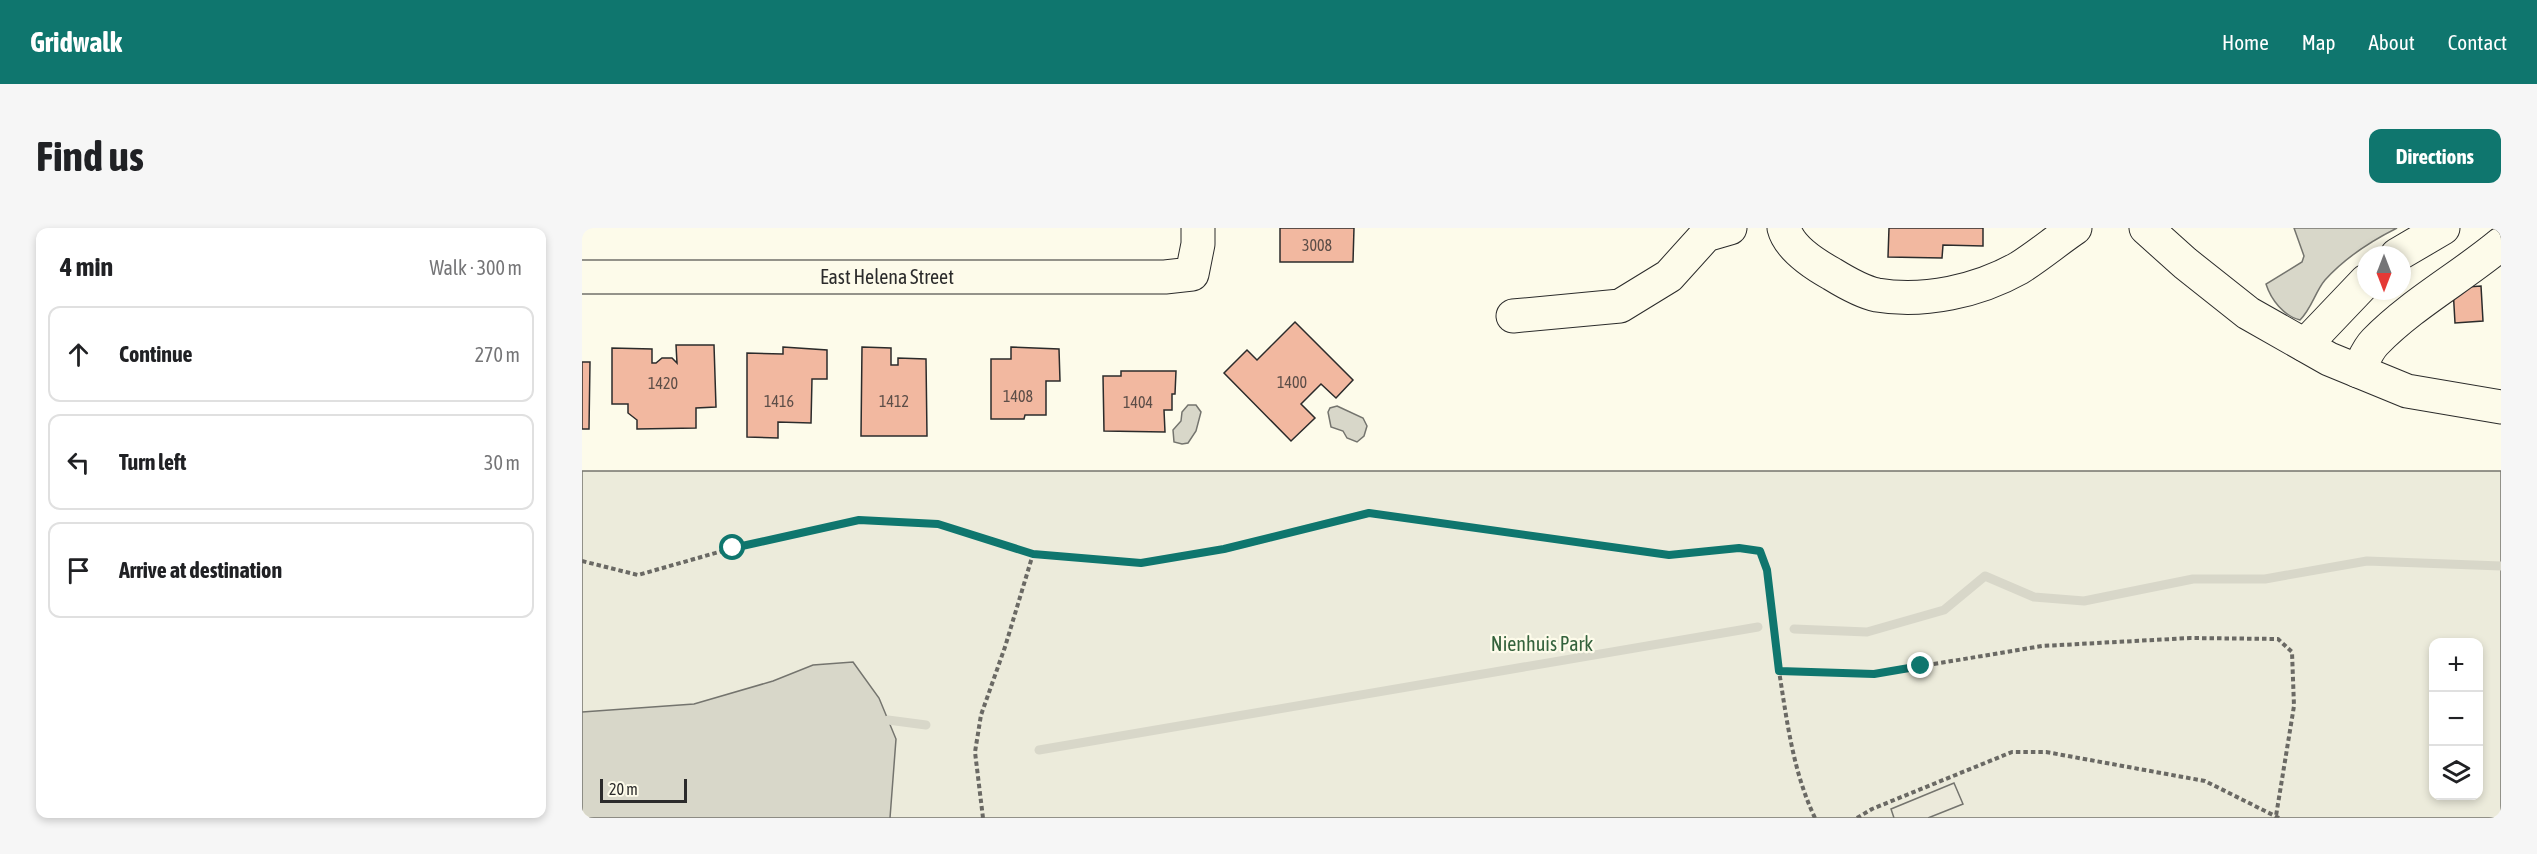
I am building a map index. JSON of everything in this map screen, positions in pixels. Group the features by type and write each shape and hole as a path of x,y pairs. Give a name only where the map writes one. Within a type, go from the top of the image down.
{"street":[{"name":"East Helena Street","path":"582,276 1165,277 1192,274 1198,244 1198,228"},
{"path":"1513,316 1620,306 1669,276 1706,235 1730,228"},
{"path":"1784,228 1786,238 1816,265 1845,282 1875,295 1916,299 1977,287 2018,268 2075,228"},
{"path":"2146,228 2185,263 2248,313 2305,345 2358,371 2407,391 2501,407"},
{"path":"2411,247 2443,228"},
{"path":"2358,371 2373,344 2410,310 2467,272 2501,244"},
{"path":"2305,345 2357,290"}],"path":[{"path":"582,561 638,575 733,548 859,520 938,524 1033,554 1141,563 1224,549 1369,513 1669,555 1739,548 1760,551 1767,570 1789,735 1806,800 1815,818"},
{"path":"983,818 975,752 981,715 1033,554"},
{"path":"1779,671 1874,674 2042,646 2190,638 2278,639 2292,652 2294,706 2277,817 2205,781 2046,752 2012,752 1872,809 1857,818"}],"green space":[{"name":"Nienhuis Park","path":"582,471 2501,471 2501,818 582,818"}],"shaded area":[{"path":"2294,228 2397,228 2366,246 2357,246 2357,252 2325,280 2300,320 2289,315 2279,306 2271,296 2266,284 2302,262 2304,256"},
{"path":"1188,405 1196,405 1201,412 1196,431 1188,443 1174,442 1173,430 1181,421 1182,412"},
{"path":"1337,406 1363,418 1367,426 1364,436 1357,442 1347,438 1343,431 1331,427 1328,412 1330,408"},
{"path":"853,662 879,698 896,739 890,818 582,818 582,712 694,704 773,681 813,665"},
{"path":"1954,783 1963,804 1928,818 1894,818 1891,809"}],"building":[{"path":"1280,228 1354,228 1353,262 1280,262"},
{"path":"1889,228 1983,228 1983,246 1943,245 1942,258 1888,257"},
{"path":"2481,286 2483,321 2455,323 2453,288"},
{"path":"1295,322 1353,380 1336,398 1321,384 1301,404 1315,418 1291,441 1224,373 1247,350 1257,360"},
{"path":"676,345 714,345 716,407 696,408 696,428 637,429 637,420 628,413 628,404 612,404 612,348 652,349 652,363 662,358 672,358 677,363"},
{"path":"783,347 827,350 827,379 812,379 811,423 778,422 778,438 747,437 747,353 783,354"},
{"path":"862,347 891,348 891,365 898,365 898,358 926,359 927,436 861,436"},
{"path":"1011,347 1059,349 1060,381 1046,381 1046,415 1025,415 1024,419 991,419 991,359 1011,359"},
{"path":"582,362 590,362 589,429 582,429"},
{"path":"1121,371 1176,371 1172,410 1164,410 1165,432 1104,431 1103,376 1121,376"}],"waterway":[{"path":"1794,629 1867,632 1944,610 1985,576 2034,597 2084,601 2193,579 2265,579 2367,561 2501,566"},
{"path":"1039,750 1758,627"},
{"path":"888,720 926,725"}],"route":[{"path":"733,548 859,520 938,524 1033,554 1141,563 1224,549 1369,513 1669,555 1739,548 1760,551 1767,570 1779,671 1874,674 1921,666"}]}
